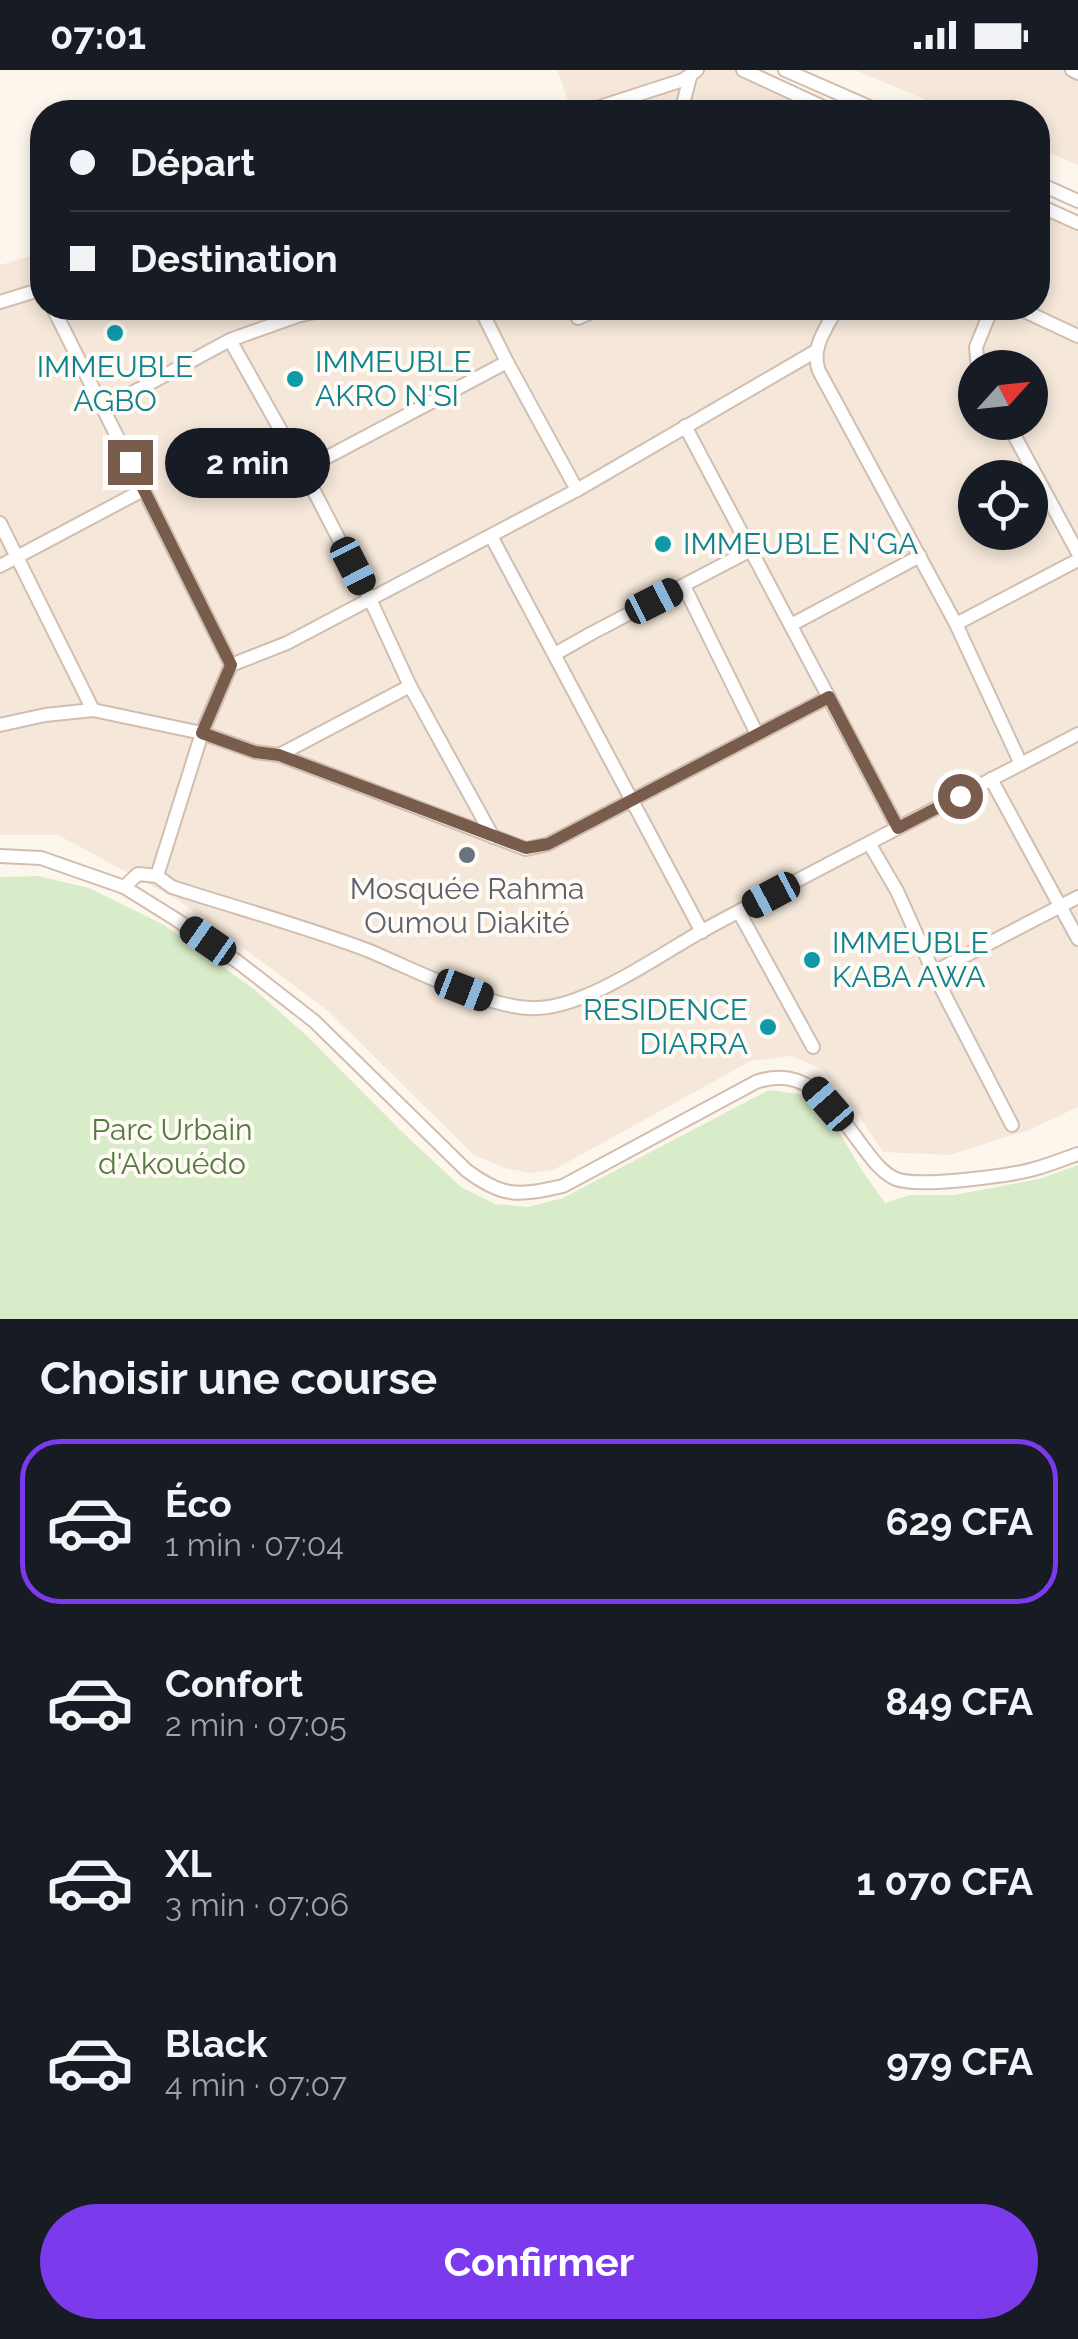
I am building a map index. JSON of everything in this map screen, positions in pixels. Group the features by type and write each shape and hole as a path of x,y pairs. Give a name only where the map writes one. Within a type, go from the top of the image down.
{"street":[{"path":"744,70 808,100"},
{"path":"784,70 853,100"},
{"path":"619,100 694,74"},
{"path":"685,100 694,74"},
{"path":"1050,188 1078,201"},
{"path":"1050,211 1078,224"},
{"path":"0,302 30,293"},
{"path":"59,320 231,665"},
{"path":"104,408 230,340 286,320"},
{"path":"486,320 577,490"},
{"path":"831,320 816,351 818,371 956,624 1020,764"},
{"path":"976,350 987,320"},
{"path":"1045,320 1078,335"},
{"path":"230,340 303,470 410,686 494,836"},
{"path":"157,876 202,733 231,665 287,643 492,536 816,351"},
{"path":"303,470 506,362"},
{"path":"685,426 898,828"},
{"path":"956,624 1078,556 1017,440"},
{"path":"0,566 143,490"},
{"path":"0,523 93,710"},
{"path":"492,536 702,932"},
{"path":"555,654 751,550"},
{"path":"790,625 920,556"},
{"path":"684,586 757,734"},
{"path":"279,755 410,686"},
{"path":"0,726 45,715 93,710 202,733 255,752 279,755 526,848 538,848 829,697"},
{"path":"124,887 138,874 157,876 172,887 364,949 487,998 538,1008 607,985 1078,734"},
{"path":"991,780 1078,939"},
{"path":"869,843 897,890 1012,1125"},
{"path":"0,856 41,858 124,887 177,920 314,1021 488,1187 516,1193 562,1186 773,1076 790,1077 812,1086 876,1164 898,1180 943,1181 1032,1170 1078,1154"},
{"path":"934,972 1078,898"},
{"path":"739,912 813,1047"}],"shaded area":[{"path":"557,70 737,70 806,100 568,100"},
{"path":"855,70 1078,70 1078,165 1050,153 1050,100 926,100"},
{"path":"1050,206 1078,219 1078,1107 1029,1130 949,1155 883,1152 846,1096 820,1068 791,1056 751,1061 555,1169 531,1173 505,1168 474,1155 327,1010 178,900 58,835 0,835 0,265 30,256 30,320 1050,320"}],"green space":[{"name":"Parc Urbain d'Akouédo","path":"38,876 89,888 164,925 255,990 461,1187 495,1204 528,1207 563,1198 769,1090 798,1094 817,1105 885,1203 910,1195 954,1195 1039,1179 1078,1165 1078,1319 0,1319 0,877"}],"place":[{"name":"IMMEUBLE AGBO","path":"115,333"},
{"name":"IMMEUBLE AKRO N'SI","path":"295,379"},
{"name":"IMMEUBLE N'GA","path":"663,544"},
{"name":"Mosquée Rahma Oumou Diakité","path":"467,855"},
{"name":"IMMEUBLE KABA AWA","path":"812,960"},
{"name":"RESIDENCE DIARRA","path":"768,1027"}],"route":[{"path":"130,462 231,665 202,733 255,752 279,755 515,846 538,848 829,697 898,828 960,796"}]}
